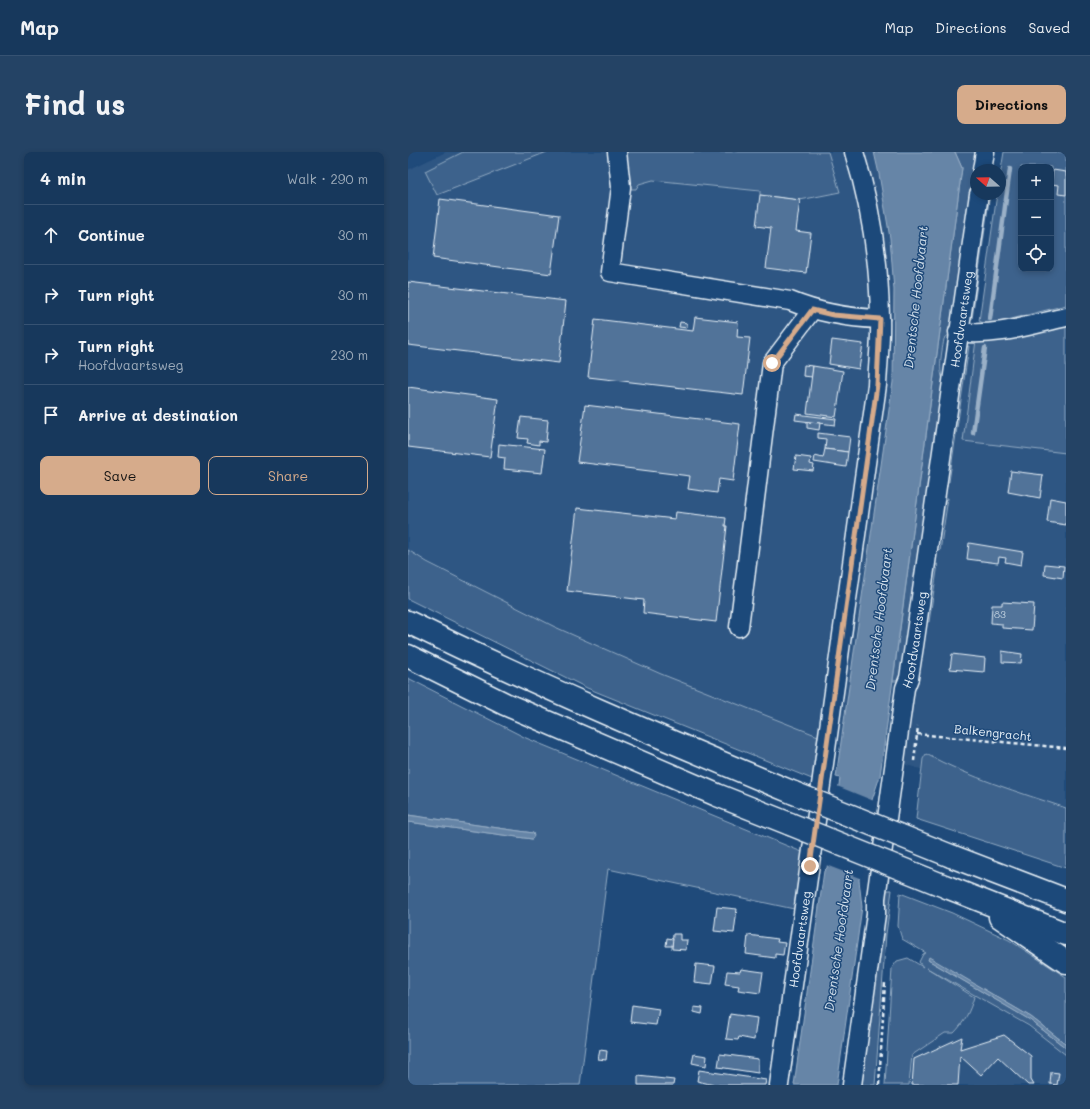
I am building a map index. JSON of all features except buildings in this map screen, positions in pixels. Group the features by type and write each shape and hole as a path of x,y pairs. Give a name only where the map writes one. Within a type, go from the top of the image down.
{"highway":[{"path":"408,622 498,666 688,749 951,856 1066,900"},
{"path":"408,656 506,704 717,795 1066,934"},
{"path":"993,872 1066,890"},
{"path":"975,899 1066,962"}],"street":[{"path":"617,152 621,187 610,272 790,301 812,310 833,315 880,319"},
{"name":"Hoofdvaartsweg","path":"779,1085 877,385 880,319 875,240 870,211 854,152"},
{"path":"983,164 985,152"},
{"name":"Hoofdvaartsweg","path":"852,1085 905,688 909,678 914,646 978,200"},
{"path":"739,627 772,363 812,310"},
{"path":"958,332 973,334 1000,332 1066,317"}],"path":[{"name":"Balkengracht","path":"917,734 1066,748"}],"shaded area":[{"path":"446,152 878,152 973,334 1066,309 1066,811 851,749 633,671 408,551 408,170"},
{"path":"463,152 547,152 437,195 425,171"},
{"path":"626,152 828,152 840,192 800,200 760,195 760,191 653,180 639,184 636,189 631,189"},
{"path":"955,152 975,152 977,164 970,164 970,200 972,200 953,331 944,339 942,352 941,370 947,388 899,681 893,681 962,168"},
{"path":"1004,152 1066,152 1066,305 988,325 979,321 996,200 1006,200 1006,164 1002,164"},
{"path":"983,200 989,200 972,319 969,317"},
{"path":"1066,322 1066,453 963,441 976,340"},
{"path":"969,346 949,482 946,481 965,347"},
{"path":"943,498 948,498 940,551 935,550"},
{"path":"408,550 427,562 555,627 661,674 818,736 812,779 587,688 408,599"},
{"path":"938,564 929,622 926,621 933,567"},
{"path":"408,678 526,738 802,852 794,909 608,869 580,1085 408,1085 408,822 532,839 533,833 408,815"},
{"path":"926,754 943,763 977,777 1066,808 1066,868 916,819 923,759"},
{"path":"887,890 892,890 886,934 875,1085 858,1085"},
{"path":"900,893 952,913 1009,940 1066,977 1066,1044 1031,1017 983,989 928,960 1030,1020 1066,1048 1066,1055 1029,1026 927,968 974,997 969,1012 954,1033 945,1033 912,1055 909,1085 885,1085 892,968 897,961 908,958 923,967 919,962 923,954 926,953 902,939 898,926"},
{"path":"938,971 1056,1044 1066,1053 1066,1085 893,1085 903,977"}],"water":[{"name":"Drentsche Hoofdvaart","path":"874,152 955,152 962,168 880,776 872,800 859,880 862,907 837,1085 794,1085 824,871 827,868 840,778 836,777 893,382 894,290 890,238"},
{"path":"408,815 533,833 534,836 532,839 408,822"},
{"path":"929,957 1031,1017 1066,1044 1066,1048 1030,1020 928,960"}],"pier":[{"path":"837,786 874,801 862,879 826,865"}],"waterway":[{"path":"990,319 1010,169"},
{"path":"973,433 985,348"}],"route":[{"path":"772,363 812,310 833,315 880,319 877,385 810,866"}]}
